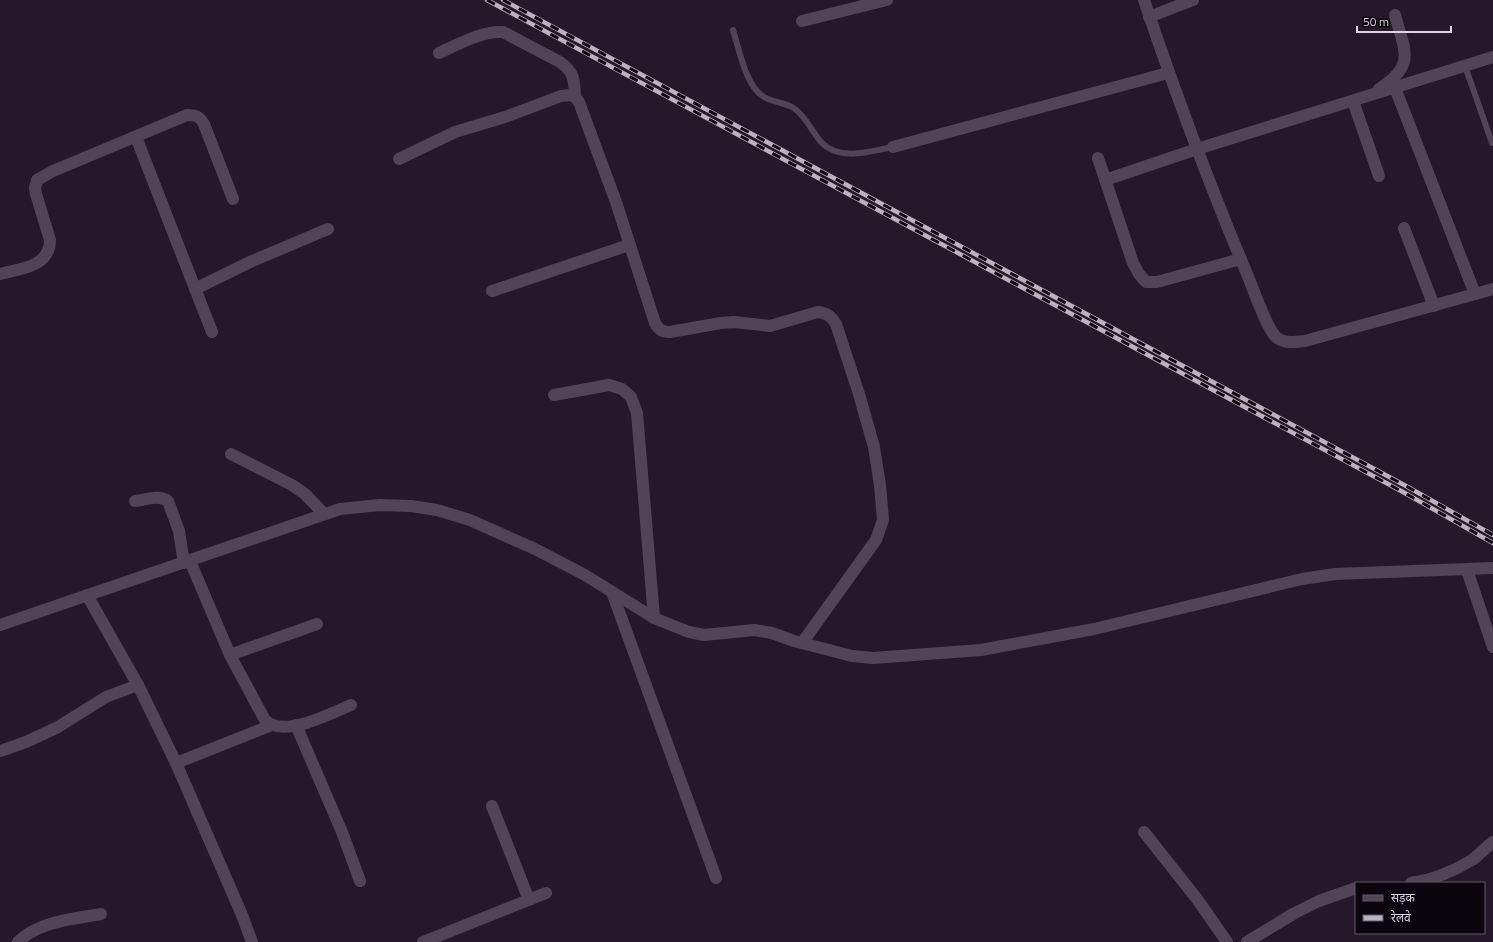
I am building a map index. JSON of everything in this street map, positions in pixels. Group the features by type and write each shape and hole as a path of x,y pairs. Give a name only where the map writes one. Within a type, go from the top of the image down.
{"street":[{"path":"802,21 886,0"},
{"path":"1144,0 1168,73 1197,149 1268,325 1277,338 1282,341 1291,342 1305,341 1493,289"},
{"path":"1149,17 1193,0"},
{"path":"1368,96 1390,82 1401,71 1404,63 1404,48 1394,15"},
{"path":"439,52 479,36 495,32 503,32 560,62 569,69 574,76 575,97"},
{"path":"1105,180 1197,149 1493,58"},
{"path":"894,147 1168,73"},
{"path":"1395,88 1475,294"},
{"path":"399,159 455,132 561,96 570,95 575,97 579,102 594,141 654,323 658,329 663,332 734,322 770,326 818,312 826,313 832,318 836,324 859,394 872,441 880,485 883,520 876,540 802,643"},
{"path":"1353,101 1379,176"},
{"path":"0,274 34,265 47,254 50,247 50,240 36,194 35,188 37,180 53,171 187,115 195,115 200,118 204,124 233,199"},
{"path":"136,136 212,332"},
{"path":"1098,158 1133,262 1139,274 1146,282 1157,282 1241,259"},
{"path":"1404,228 1434,306"},
{"path":"195,289 250,262 328,229"},
{"path":"492,291 629,245"},
{"path":"554,394 609,385 622,389 631,396 637,413 654,618"},
{"path":"231,454 292,485 305,494 324,514"},
{"path":"135,501 159,497 164,498 171,505 187,562 230,655 259,712 265,720 272,725 284,727 296,725 352,705"},
{"path":"0,625 324,514 340,509 380,505 411,506 437,510 488,528 535,548 585,575 654,618 689,632 704,635 754,630 772,633 802,643 852,656 873,658 981,650 1094,630 1302,579 1335,574 1493,568"},
{"path":"1467,570 1493,647"},
{"path":"612,592 716,878"},
{"path":"86,595 138,685 176,763 242,915 252,942"},
{"path":"230,655 317,624"},
{"path":"0,751 26,742 58,727 106,697 138,685"},
{"path":"176,763 272,725"},
{"path":"296,725 342,832 360,881"},
{"path":"492,806 529,900"},
{"path":"1144,832 1197,899 1227,942"},
{"path":"1416,882 1429,879 1460,866 1473,859 1493,842"},
{"path":"1247,942 1293,914 1319,901 1355,888"},
{"path":"423,942 546,893"},
{"path":"18,942 29,933 41,927 101,914"}],"lane":[{"path":"733,30 751,82 757,92 766,98 788,104 794,108 802,115 821,142 830,150 849,154 894,147"},
{"path":"1465,66 1492,143"}],"railway":[{"path":"487,0 1403,492 1493,543"},
{"path":"503,0 1406,486 1493,535"}]}
